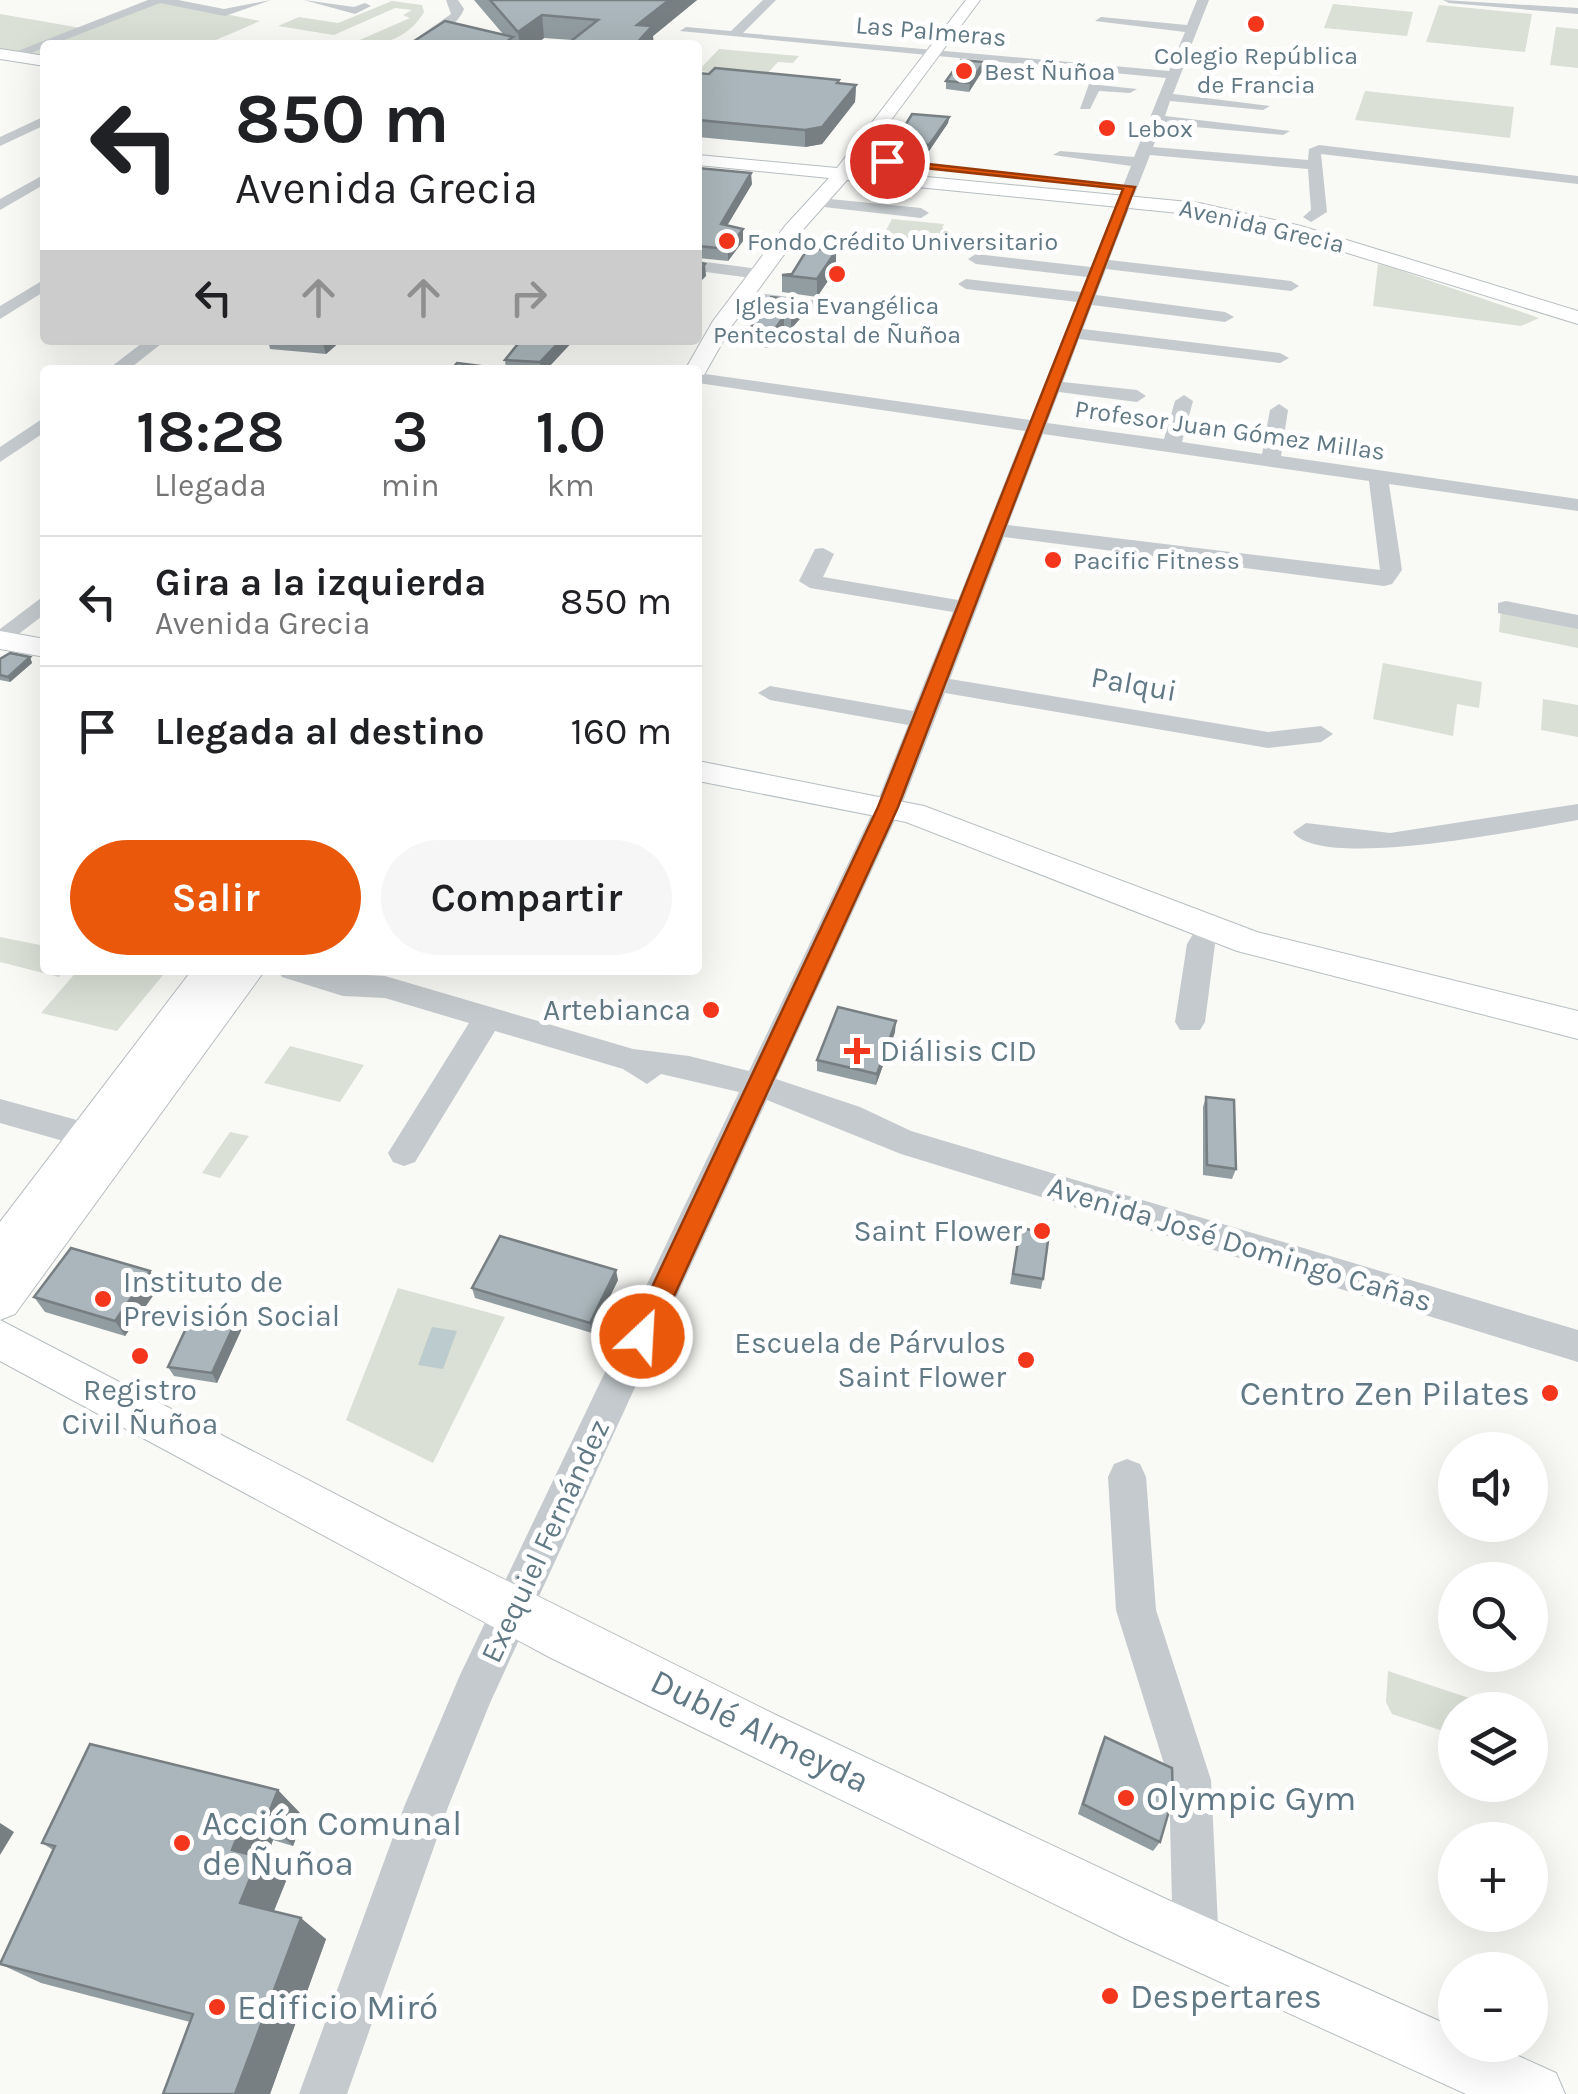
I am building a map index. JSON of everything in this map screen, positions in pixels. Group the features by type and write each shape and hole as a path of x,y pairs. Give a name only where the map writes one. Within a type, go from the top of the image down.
{"main road":[{"path":"926,53 959,0"},
{"path":"792,230 796,211 841,165 926,53 972,0"},
{"path":"4,59 40,62"},
{"path":"4,59 40,72"},
{"name":"Avenida Grecia","path":"702,143 841,165 1128,193 1207,196 1311,217 1578,298"},
{"name":"Avenida Grecia","path":"702,160 841,165"},
{"path":"699,365 721,326 792,230 820,203 841,165"},
{"name":"Avenida Grecia","path":"1128,193 1272,224 1578,318"},
{"path":"702,340 721,326"},
{"path":"679,365 697,345"},
{"path":"0,640 40,647"},
{"path":"702,772 888,807 942,823 1211,928 1279,950 1578,1024"},
{"path":"0,1254 208,975"},
{"path":"0,1301 243,975"},
{"name":"Dublé Almeyda","path":"0,1339 514,1610 1196,1946 1535,2094"}],"street":[{"path":"54,40 160,0 225,13 264,0"},
{"path":"310,0 355,10 365,6 348,3 355,0"},
{"path":"405,40 438,18 442,9 434,0"},
{"path":"420,40 456,16 458,9 452,0"},
{"path":"733,36 770,0"},
{"name":"Exequiel Fernández","path":"323,2094 438,1776 888,807 1169,90 1180,48 1202,0"},
{"path":"1448,0 1578,11"},
{"path":"1101,22 1191,29"},
{"name":"Las Palmeras","path":"686,31 1007,60 1059,60 1169,90"},
{"path":"999,78 1016,44"},
{"path":"4,59 40,45"},
{"path":"1180,48 1273,62"},
{"path":"1044,82 1059,60"},
{"path":"1085,106 1096,87 1169,90 1257,105 1169,90"},
{"path":"1169,90 1283,131"},
{"path":"0,142 40,122"},
{"path":"1144,150 1314,158 1339,149 1578,180"},
{"path":"1060,154 1285,150"},
{"path":"1311,217 1319,212 1314,158"},
{"path":"0,205 40,181"},
{"path":"16,196 40,199"},
{"path":"820,203 922,213"},
{"path":"976,259 1291,286"},
{"path":"702,267 760,274"},
{"path":"966,284 1225,316"},
{"path":"0,314 40,290"},
{"path":"743,296 890,315"},
{"path":"1074,333 1280,358"},
{"path":"123,365 150,345"},
{"name":"Profesor Juan Gómez Millas","path":"702,379 1578,505"},
{"path":"1054,386 1137,396"},
{"path":"1171,447 1184,401"},
{"path":"1271,461 1279,410"},
{"path":"0,456 40,427"},
{"path":"997,530 1384,579 1390,570 1378,476"},
{"path":"824,554 810,581 966,608"},
{"path":"0,640 40,606"},
{"path":"1506,608 1578,622"},
{"name":"Palqui","path":"936,684 1268,740 1321,734"},
{"path":"770,693 922,720"},
{"path":"1306,832 1390,842 1578,812"},
{"path":"1190,1022 1201,944 1211,928"},
{"name":"Avenida José Domingo Cañas","path":"309,975 344,985 385,987 633,1061 656,1077 755,1098 862,1139 901,1141 1578,1346"},
{"name":"Avenida José Domingo Cañas","path":"366,975 385,987"},
{"path":"404,1153 488,1018"},
{"path":"0,1111 88,1136"},
{"path":"1126,1477 1138,1624 1190,1780 1196,1946"}],"shaded area":[{"path":"161,1 260,21 216,40 40,40 40,59 0,53 0,14 87,29"},
{"path":"392,1 422,5 424,12 411,29 390,40 360,40 410,18 403,15 412,10 395,8 334,35 278,26 299,17 338,23"},
{"path":"1333,4 1413,12 1407,36 1324,28"},
{"path":"1439,5 1532,14 1525,52 1426,42"},
{"path":"1556,27 1578,29 1578,68 1550,65"},
{"path":"719,49 799,56 793,63 778,62 764,77 702,71"},
{"path":"1365,91 1514,107 1510,138 1355,120"},
{"path":"892,219 944,224 942,228 949,229 941,244 882,238"},
{"path":"1378,264 1539,318 1521,326 1373,306"},
{"path":"1501,610 1578,625 1578,648 1499,632"},
{"path":"1383,663 1482,682 1479,708 1457,704 1453,736 1373,719"},
{"path":"1543,699 1578,705 1578,737 1541,730"},
{"path":"0,937 40,945 40,972 0,962"},
{"path":"74,975 163,975 117,1031 41,1013"},
{"path":"290,1046 364,1065 340,1102 264,1083"},
{"path":"230,1132 249,1136 220,1178 202,1173"},
{"path":"398,1288 505,1317 433,1463 346,1420"},
{"path":"432,1327 457,1331 443,1369 418,1365"},
{"path":"1388,1671 1451,1692 1438,1692 1438,1729 1392,1714 1386,1702"}],"building":[{"path":"490,0 669,0 637,25 652,26 639,40 572,40 598,20 542,15 518,32"},
{"path":"445,21 513,37 509,40 416,40"},
{"path":"961,60 984,62 970,83 946,81"},
{"path":"715,68 856,85 822,127 805,130 702,120 702,73 709,74"},
{"path":"912,114 949,117 929,145 897,139"},
{"path":"702,168 751,173 721,224 743,229 728,249 702,246"},
{"path":"808,248 836,251 817,279 782,275 792,274"},
{"path":"771,297 805,301 791,317 784,316 770,336 747,333"},
{"path":"517,345 556,345 540,362 505,360"},
{"path":"10,653 30,657 8,677 0,675 0,659"},
{"name":"Diálisis CID","path":"838,1007 896,1021 877,1074 817,1060"},
{"path":"1206,1097 1234,1100 1236,1169 1207,1165"},
{"path":"1020,1228 1049,1233 1043,1279 1013,1274"},
{"path":"500,1236 616,1270 590,1323 472,1288"},
{"name":"Instituto de Previsión Social","path":"71,1248 150,1271 115,1321 34,1297"},
{"path":"221,1311 239,1314 212,1373 168,1367 190,1320 215,1324"},
{"name":"Olympic Gym","path":"1105,1737 1172,1768 1173,1797 1160,1842 1083,1804"},
{"path":"90,1744 278,1790 266,1820 246,1815 232,1850 259,1857 240,1903 301,1918 235,2094 163,2094 193,2014 0,1964 55,1846 42,1843"}],"place":[{"name":"Colegio República de Francia","path":"1256,24"},
{"name":"Best Ñuñoa","path":"964,71"},
{"name":"Lebox","path":"1107,128"},
{"name":"Fondo Crédito Universitario","path":"727,241"},
{"name":"Iglesia Evangélica Pentecostal de Ñuñoa","path":"837,274"},
{"name":"Pacific Fitness","path":"1053,560"},
{"name":"Artebianca","path":"711,1010"},
{"name":"Diálisis CID","path":"857,1051"},
{"name":"Saint Flower","path":"1042,1231"},
{"name":"Instituto de Previsión Social","path":"103,1299"},
{"name":"Registro Civil Ñuñoa","path":"140,1356"},
{"name":"Escuela de Párvulos Saint Flower","path":"1026,1360"},
{"name":"Centro Zen Pilates","path":"1550,1393"},
{"name":"Olympic Gym","path":"1126,1798"},
{"name":"Acción Comunal de Ñuñoa","path":"182,1843"},
{"name":"Despertares","path":"1110,1996"},
{"name":"Edificio Miró","path":"217,2007"}],"route":[{"path":"642,1336 888,807 1130,187 887,161"}]}
